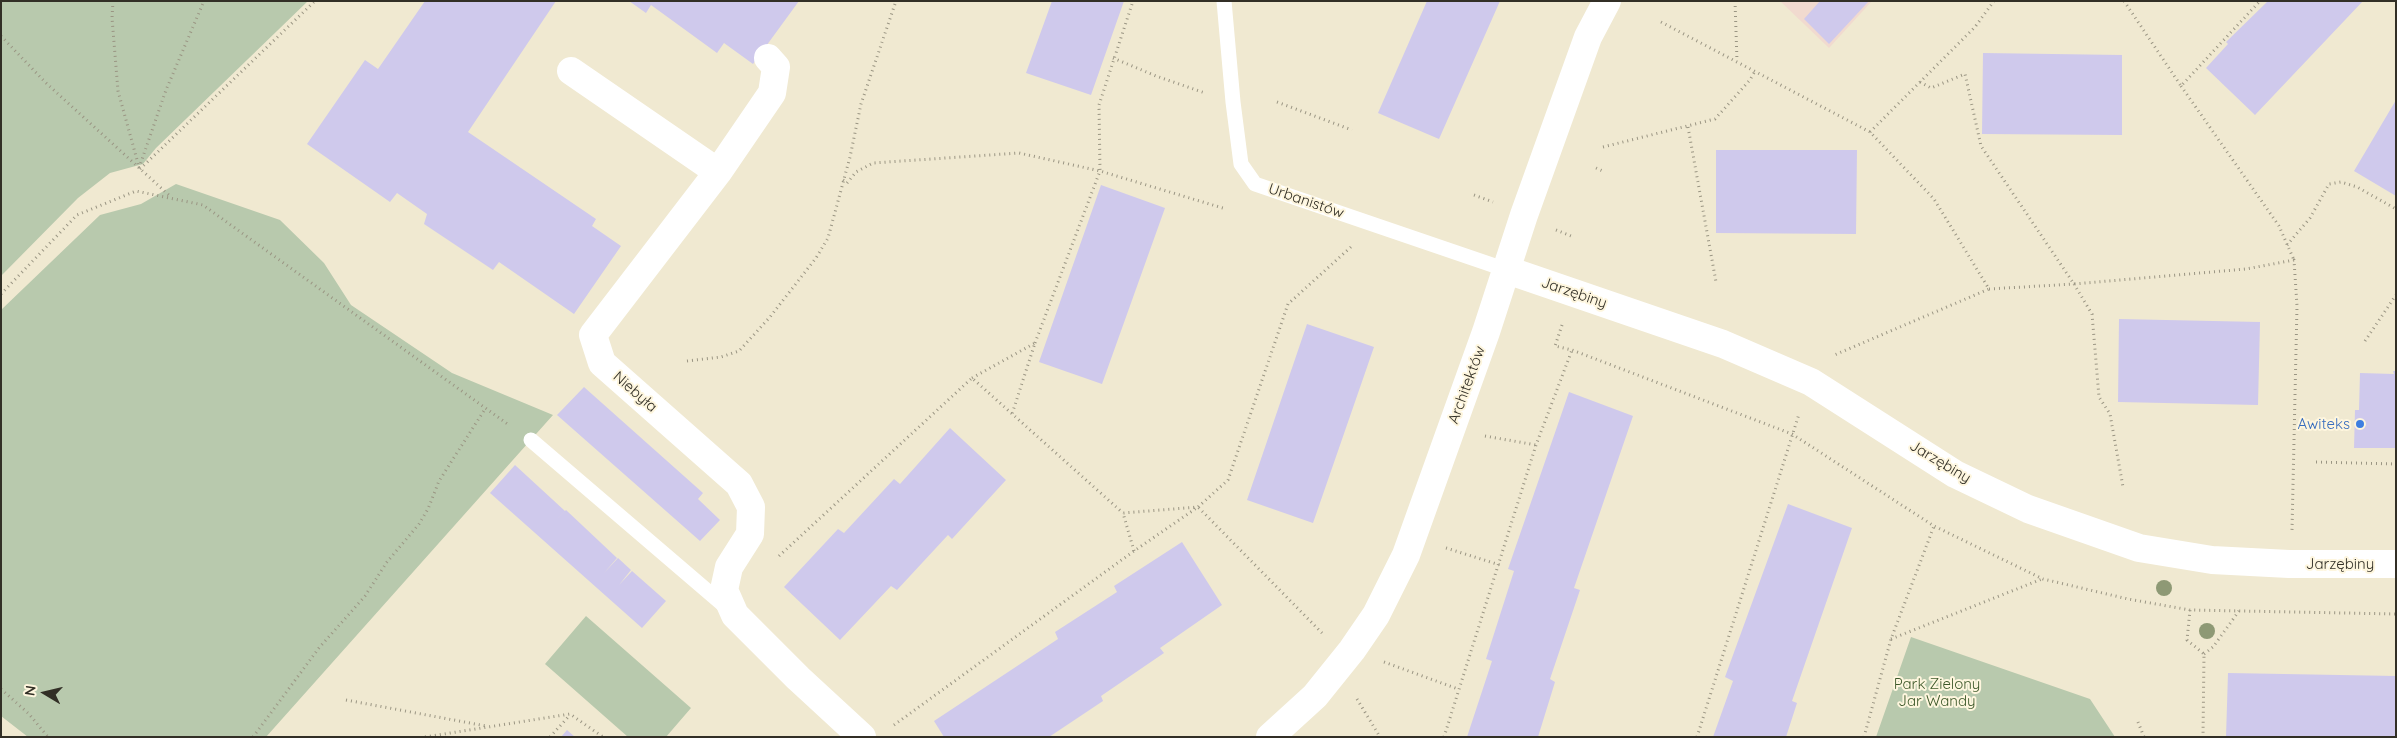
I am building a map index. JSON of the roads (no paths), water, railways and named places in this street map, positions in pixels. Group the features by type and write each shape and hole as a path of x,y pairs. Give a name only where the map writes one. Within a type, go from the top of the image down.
{"street":[{"name":"Architektów","path":"1270,737 1315,696 1335,672 1376,615 1391,588 1406,555 1588,37 1607,1"},
{"path":"571,71 718,172 772,93 776,67 768,58"},
{"name":"Niebyła","path":"718,172 593,335 602,363 739,484 751,507 750,534 729,567 724,590 735,614 798,678 862,737"},
{"name":"Jarzębiny","path":"1507,270 1723,344 1812,382 1955,474 2028,509 2139,548 2212,560 2290,564 2396,564"}],"lane":[{"name":"Urbanistów","path":"1224,1 1232,102 1241,164 1255,184 1507,270"},
{"path":"531,440 735,614"}],"place":[{"name":"Awiteks","path":"2360,424"}],"park label":[{"name":"Park Zielony Jar Wandy","path":"1937,692"}]}
